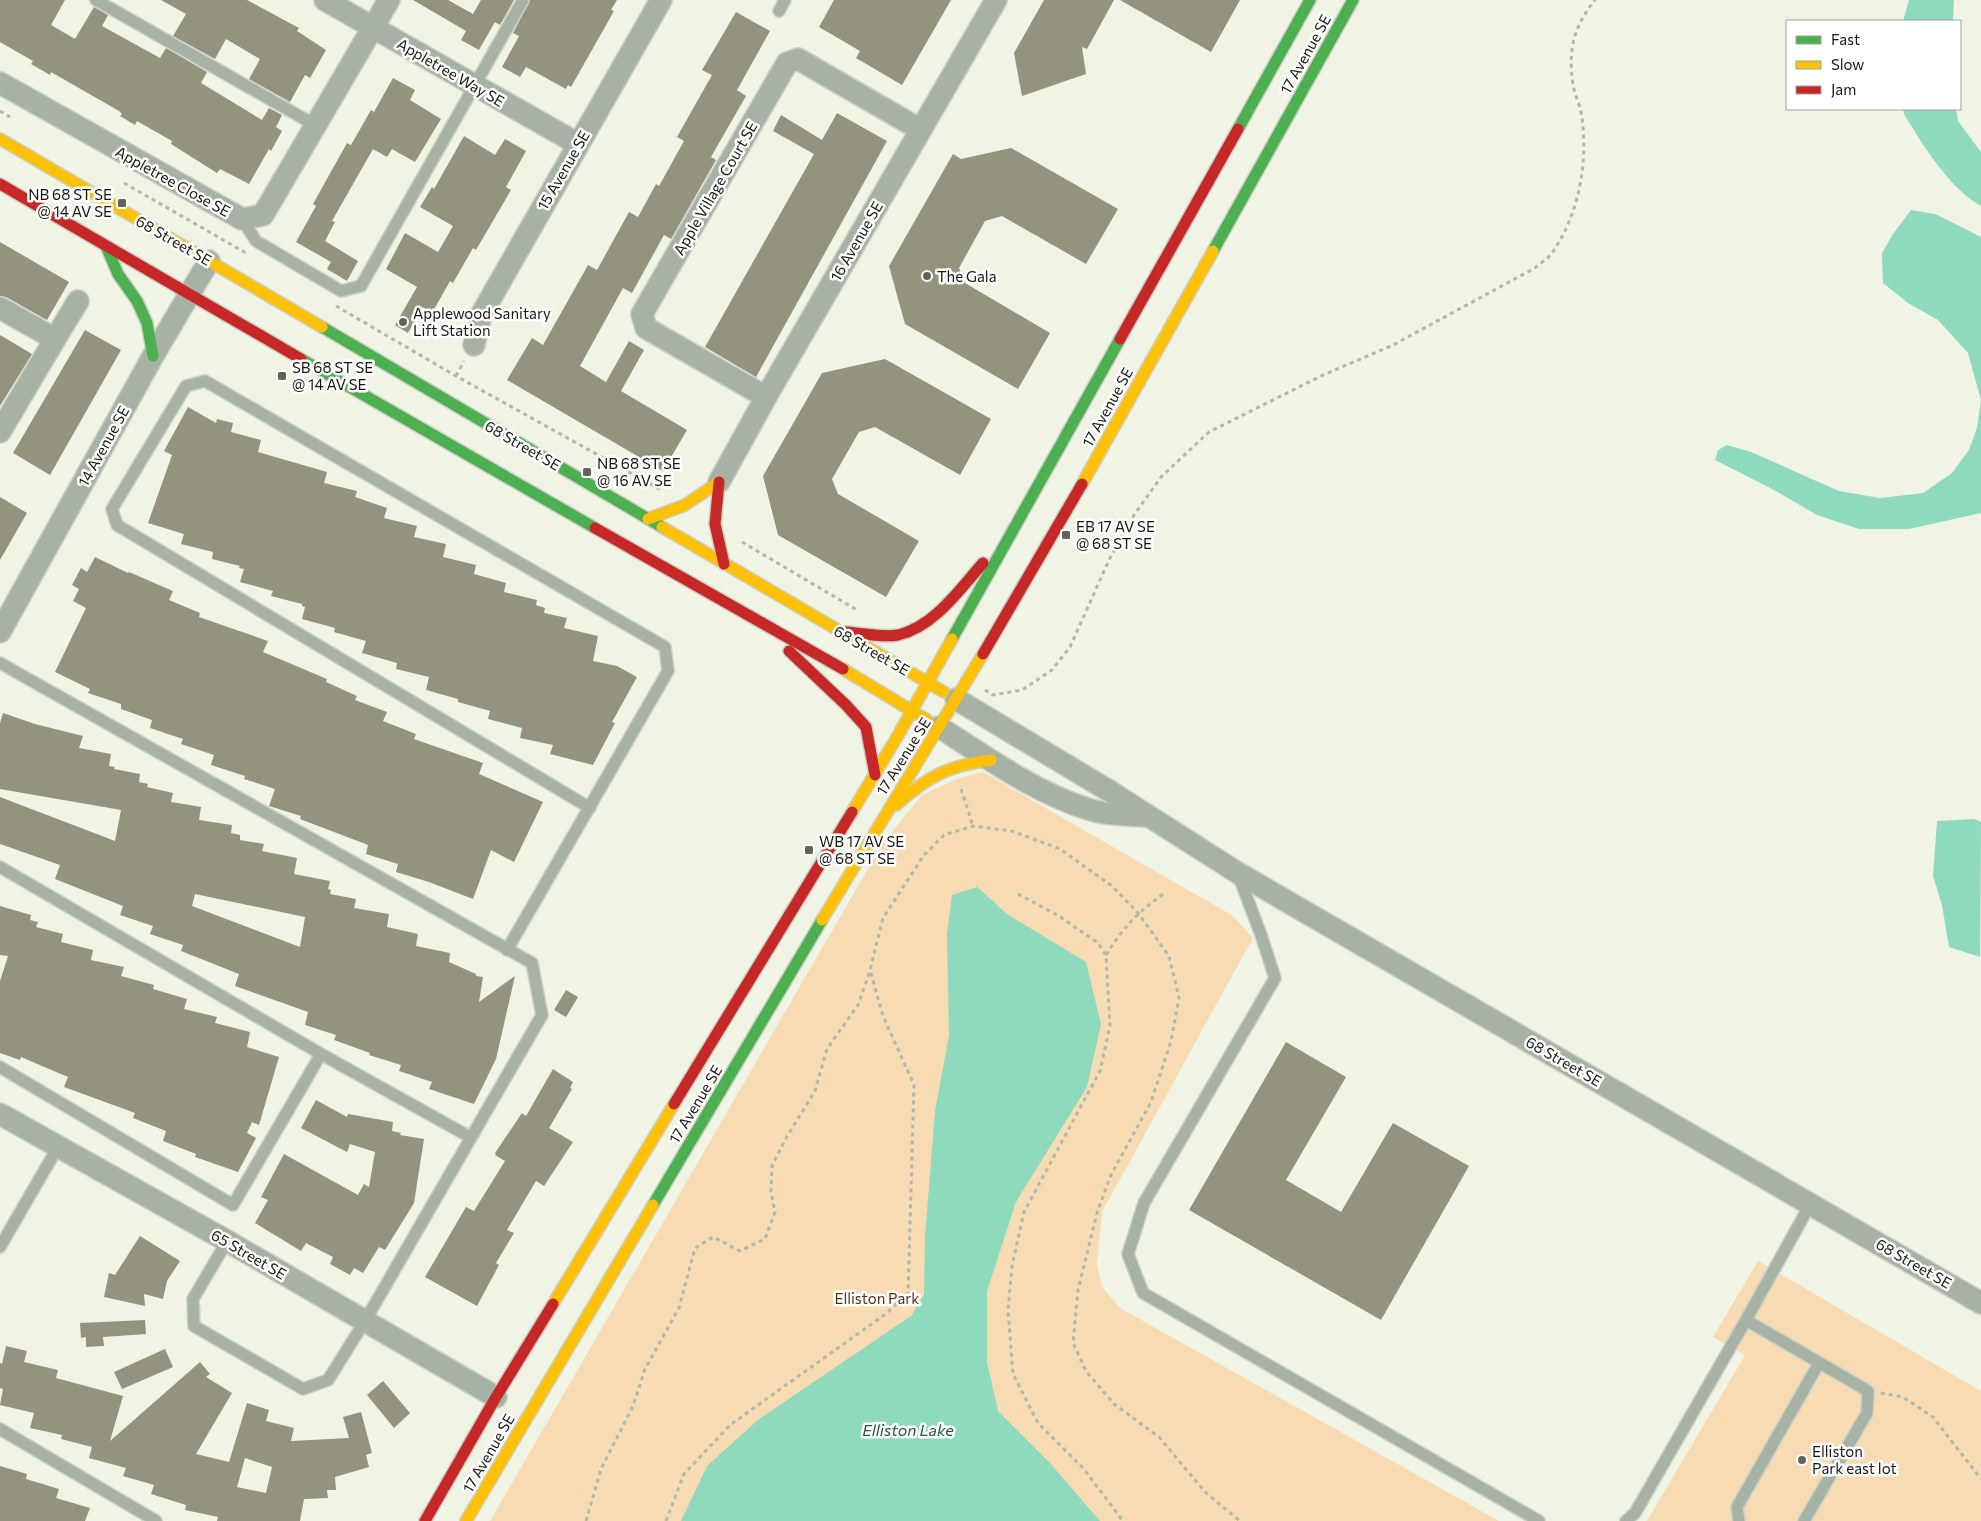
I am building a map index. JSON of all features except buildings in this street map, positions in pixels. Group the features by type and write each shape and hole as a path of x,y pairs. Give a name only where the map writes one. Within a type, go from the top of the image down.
{"main road":[{"name":"17 Avenue SE","path":"425,1521 875,775 1310,0"},
{"name":"17 Avenue SE","path":"466,1521 524,1412 956,699 1104,444 1353,0"},
{"name":"68 Street SE","path":"0,139 956,699"},
{"name":"68 Street SE","path":"0,184 758,622 892,696 939,727"},
{"path":"106,246 118,274 137,301 147,323 153,356"},
{"path":"648,519 685,505 719,482"},
{"path":"719,482 715,524 724,564"},
{"path":"840,632 896,635 912,631 931,618 1013,532"},
{"path":"758,622 866,726 875,775"},
{"path":"881,820 906,796 936,776 966,763 990,760"}],"street":[{"name":"Appletree Way SE","path":"324,0 578,144"},
{"name":"Appletree Close SE","path":"0,83 242,219 263,215 389,0"},
{"name":"15 Avenue SE","path":"474,345 481,314 661,0"},
{"name":"16 Avenue SE","path":"719,482 766,397 996,0"},
{"name":"Apple Village Court SE","path":"766,397 646,328 642,314 788,63 798,59 921,130"},
{"name":"14 Avenue SE","path":"0,632 153,356 209,261"},
{"path":"0,432 78,301"},
{"path":"0,308 55,339"},
{"name":"68 Street SE","path":"956,699 1111,792 1147,817 1238,873 1981,1302"},
{"name":"68 Street SE","path":"939,727 990,760 1050,794 1092,811 1147,817"},
{"name":"65 Street SE","path":"0,1114 227,1241 500,1399"}],"lane":[{"path":"96,0 315,125"},
{"path":"242,219 256,241 342,292 361,286 523,0"},
{"path":"779,11 785,0"},
{"path":"508,950 590,808 668,671 664,647 205,380 186,386 112,509 117,525 590,808"},
{"path":"0,663 532,963 542,1014 365,1321 328,1380 303,1389 194,1326 194,1299 227,1241"},
{"path":"0,867 321,1054 470,1137"},
{"path":"1238,873 1275,978 1144,1203 1128,1254 1143,1293 1539,1521"},
{"path":"0,1067 234,1205 321,1054"},
{"path":"0,1247 58,1147"},
{"path":"1626,1521 1635,1513 1746,1320 1810,1203"},
{"path":"1746,1320 1868,1391 1867,1413 1804,1521"},
{"path":"1738,1521 1737,1507 1819,1363"},
{"path":"0,1429 156,1521"}],"path":[{"path":"993,695 1022,690 1052,670 1070,646 1109,560 1134,515 1161,477 1208,432 1321,376 1393,345 1535,268 1552,254 1577,201 1582,179 1584,148 1582,117 1573,86 1572,44 1583,16 1595,0"},
{"path":"738,539 860,611"},
{"path":"960,788 973,826"},
{"path":"586,1521 601,1469 632,1406 645,1369 679,1308 695,1248 714,1237 740,1251 765,1239 775,1212 771,1192 772,1166 786,1138 815,1092 828,1049 858,1004 870,970 883,918 924,855 944,835 973,826 1012,831 1060,849 1112,886 1138,913"},
{"path":"1018,894 1067,921 1098,943 1106,956 1110,1026 1100,1070 1024,1212 1012,1266 1008,1310 1013,1374 1038,1423 1083,1468 1123,1521"},
{"path":"1106,956 1118,936 1138,913 1163,894"},
{"path":"666,1521 684,1474 730,1425 887,1313 908,1293 914,1085 884,1016 870,970"},
{"path":"1868,1391 1903,1397 1933,1417 1981,1479"}],"green space":[{"name":"Elliston Park","path":"983,772 1233,916 1253,938 1102,1212 1097,1265 1102,1287 1120,1308 1499,1521 490,1521 883,843 922,795 957,779"},
{"path":"1758,1261 1981,1391 1981,1521 1647,1521 1745,1355 1713,1337"}],"water":[{"path":"1909,0 1954,0 1953,20 1903,20"},
{"path":"1903,110 1956,110 1958,121 1981,152 1981,206 1969,198 1948,177 1928,152"},
{"path":"1911,210 1935,214 1981,237 1981,400 1968,353 1938,320 1908,303 1883,283 1882,253 1893,234"},
{"path":"1981,400 1981,513 1909,529 1859,529 1817,515 1776,491 1715,460 1718,450 1727,445 1751,452 1839,491 1880,498 1923,493 1952,473 1969,450 1977,428"},
{"path":"1974,819 1981,822 1980,957 1949,947 1942,905 1933,876 1937,821"},
{"name":"Elliston Lake","path":"977,887 1007,914 1086,962 1101,1024 1087,1087 1016,1202 987,1291 987,1362 998,1411 1049,1462 1100,1521 681,1521 707,1466 759,1419 911,1316 924,1295 925,1237 935,1111 949,1036 947,934 952,895"}],"traffic: fast":[{"path":"1238,129 1310,0"},
{"path":"1213,251 1353,0"},
{"path":"106,246 118,274 137,301 147,323 153,356"},
{"path":"322,327 662,527"},
{"path":"952,639 1120,339"},
{"path":"301,359 595,528"},
{"path":"653,1205 822,920"}],"traffic: slow":[{"path":"0,139 322,327"},
{"path":"1082,484 1213,251"},
{"path":"648,519 685,505 719,482"},
{"path":"662,527 944,692"},
{"path":"852,812 900,732 952,639"},
{"path":"822,920 983,654"},
{"path":"843,669 927,720"},
{"path":"896,805 918,787 939,774 963,765 991,760"},
{"path":"553,1304 674,1104"},
{"path":"466,1521 653,1205"}],"traffic: jam":[{"path":"1120,339 1238,129"},
{"path":"0,184 301,359"},
{"path":"719,482 715,524 724,564"},
{"path":"983,654 1082,484"},
{"path":"595,528 843,669"},
{"path":"847,632 885,636 911,631 935,616 983,563"},
{"path":"789,651 846,705 866,727 875,775"},
{"path":"674,1104 852,812"},
{"path":"425,1521 496,1397 553,1304"}],"place":[{"name":"NB 68 ST SE @ 14 AV SE","path":"122,203"},
{"name":"The Gala","path":"927,276"},
{"name":"Applewood Sanitary Lift Station","path":"403,322"},
{"name":"SB 68 ST SE @ 14 AV SE","path":"282,376"},
{"name":"NB 68 ST SE @ 16 AV SE","path":"587,472"},
{"name":"EB 17 AV SE @ 68 ST SE","path":"1066,535"},
{"name":"WB 17 AV SE @ 68 ST SE","path":"809,850"},
{"name":"Elliston Park east lot","path":"1802,1460"}]}
